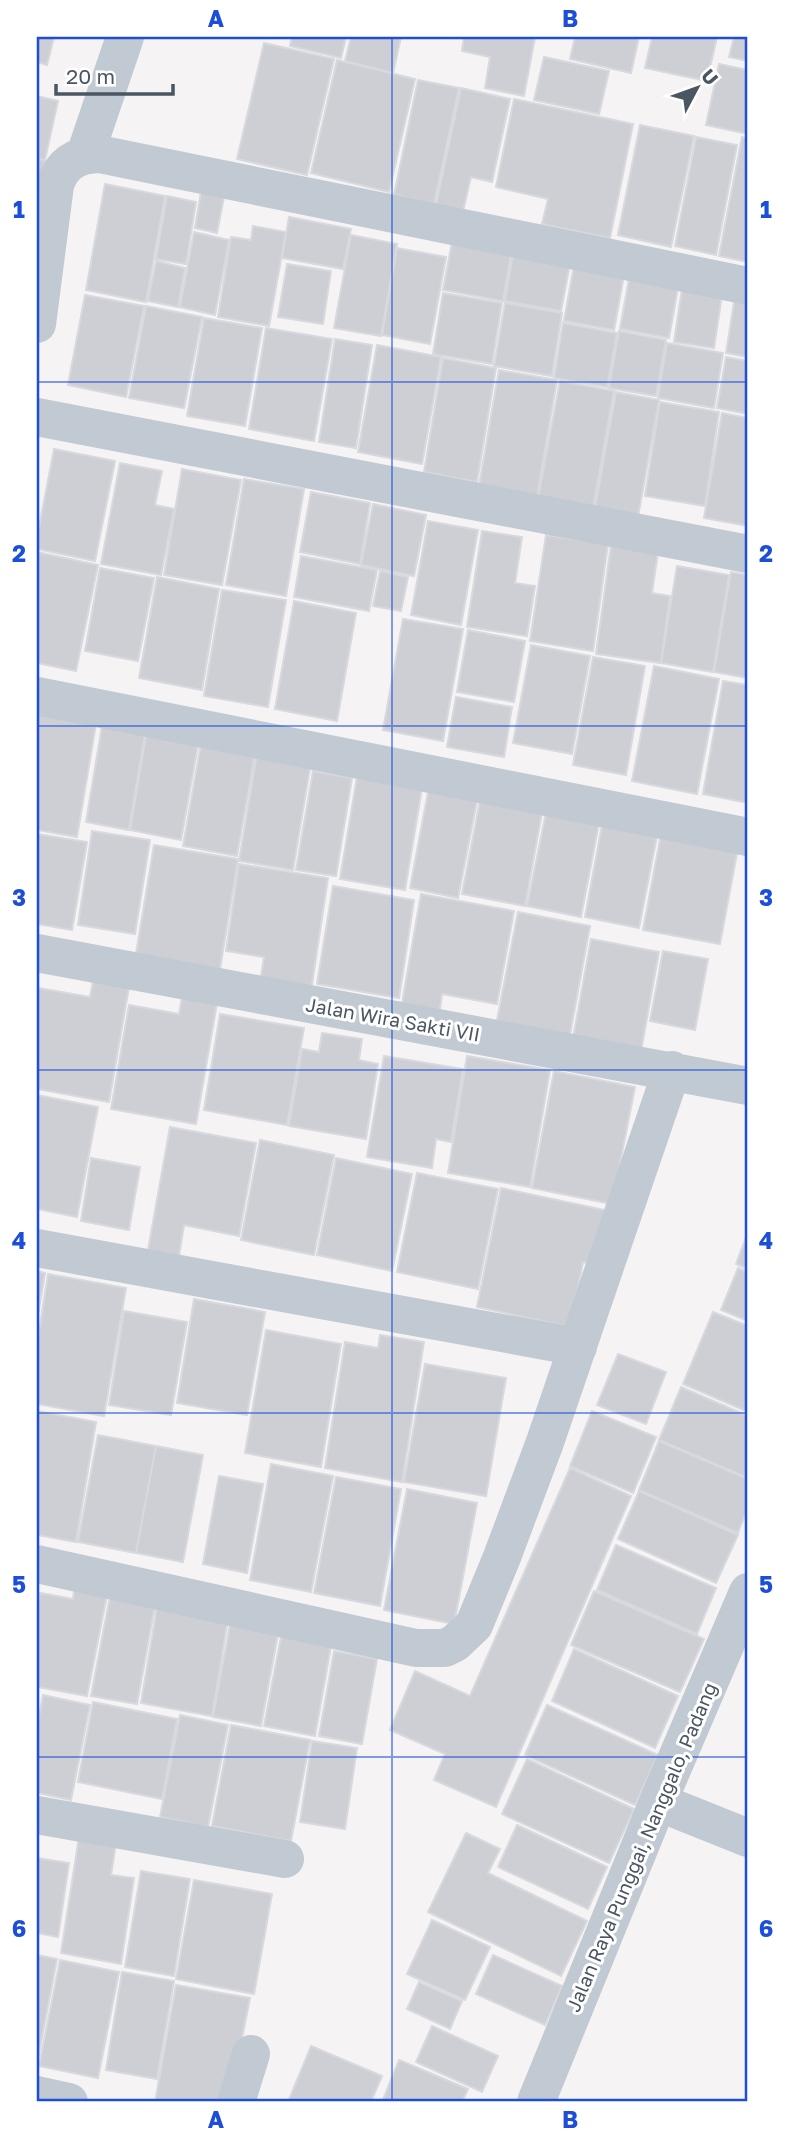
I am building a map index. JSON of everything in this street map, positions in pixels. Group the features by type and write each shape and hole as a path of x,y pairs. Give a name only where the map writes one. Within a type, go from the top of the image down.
{"street":[{"path":"85,155 125,37"},
{"path":"37,324 55,185 59,173 67,164 85,155 99,154 748,286"},
{"path":"37,417 748,554"},
{"path":"37,696 748,837"},
{"name":"Jalan Wira Sakti VII","path":"37,953 748,1086"},
{"path":"37,1563 416,1648 445,1648 455,1643 474,1625 502,1557 578,1348 672,1070"},
{"path":"37,1248 578,1348"},
{"name":"Jalan Raya Punggai, Nanggalo, Padang","path":"536,2102 658,1802 748,1592"},
{"path":"658,1802 748,1838"},
{"path":"37,1815 285,1858"},
{"path":"236,2102 251,2054"},
{"path":"37,2095 69,2102"}],"building":[{"path":"37,37 54,37 47,65 37,62"},
{"path":"292,37 346,37 341,58 290,46"},
{"path":"351,37 401,37 393,73 345,61"},
{"path":"464,37 535,37 524,96 485,88 490,57 462,51"},
{"path":"575,37 639,37 631,73 570,59"},
{"path":"652,37 717,37 707,81 645,68"},
{"path":"734,37 748,37 748,61 729,57"},
{"path":"264,43 334,59 307,175 237,159"},
{"path":"544,57 609,71 599,114 534,100"},
{"path":"337,60 415,79 389,192 311,173"},
{"path":"719,64 748,70 748,134 706,125"},
{"path":"418,80 459,88 434,204 394,195"},
{"path":"461,88 510,99 492,182 471,177 463,211 436,205"},
{"path":"37,96 58,101 45,160 37,159"},
{"path":"514,99 633,124 610,238 542,224 548,199 496,187"},
{"path":"640,125 694,136 671,247 618,235"},
{"path":"696,137 737,145 716,255 675,246"},
{"path":"742,137 748,139 748,262 719,256"},
{"path":"37,159 45,160 37,197"},
{"path":"105,184 165,196 146,302 86,290"},
{"path":"201,192 224,197 217,233 195,228"},
{"path":"167,196 196,202 186,264 156,259"},
{"path":"289,217 351,229 343,269 282,258"},
{"path":"253,226 286,232 269,326 218,317 231,237 251,240"},
{"path":"194,232 229,240 215,315 180,307"},
{"path":"351,235 397,244 381,336 334,328"},
{"path":"453,237 512,248 503,301 443,290"},
{"path":"397,248 446,257 430,344 382,335"},
{"path":"513,254 570,264 561,311 505,301"},
{"path":"156,261 185,268 178,307 148,301"},
{"path":"287,264 331,271 323,324 278,317"},
{"path":"574,265 624,275 614,330 564,321"},
{"path":"630,273 679,282 669,338 620,329"},
{"path":"682,289 722,295 714,348 674,342"},
{"path":"443,293 502,303 492,364 433,354"},
{"path":"85,295 144,306 126,397 68,385"},
{"path":"735,296 748,298 748,357 726,353"},
{"path":"505,303 562,313 552,376 494,366"},
{"path":"146,306 202,317 184,408 129,398"},
{"path":"204,318 262,328 245,426 187,416"},
{"path":"563,323 617,333 607,387 554,378"},
{"path":"266,328 332,339 314,441 249,429"},
{"path":"619,331 666,340 656,396 609,388"},
{"path":"335,339 372,345 356,448 319,442"},
{"path":"667,343 723,353 714,408 658,398"},
{"path":"377,345 441,357 422,464 358,452"},
{"path":"726,357 748,361 748,414 717,408"},
{"path":"443,358 496,368 477,482 424,472"},
{"path":"499,370 557,380 537,496 479,486"},
{"path":"560,381 614,391 593,508 538,498"},
{"path":"616,392 659,400 638,517 595,508"},
{"path":"660,402 719,412 705,506 645,496"},
{"path":"722,413 748,418 748,526 704,518"},
{"path":"54,449 115,461 95,561 37,549"},
{"path":"120,463 162,471 155,505 174,509 161,575 101,564"},
{"path":"182,469 241,480 222,585 164,575"},
{"path":"244,479 304,489 286,596 226,585"},
{"path":"311,492 370,503 360,564 300,552"},
{"path":"373,504 426,515 414,576 361,565"},
{"path":"428,521 478,530 461,625 411,615"},
{"path":"482,531 522,537 515,583 535,586 527,636 467,627"},
{"path":"546,535 608,544 593,651 530,641"},
{"path":"611,545 658,552 652,593 670,596 661,663 596,654"},
{"path":"37,552 98,565 76,671 37,663"},
{"path":"301,556 377,570 369,611 294,597"},
{"path":"677,566 729,575 713,672 661,663"},
{"path":"100,568 154,578 138,661 85,651"},
{"path":"380,571 408,577 401,611 373,606"},
{"path":"731,572 748,575 748,678 714,672"},
{"path":"157,577 219,589 202,690 139,678"},
{"path":"222,590 286,600 268,707 204,696"},
{"path":"294,601 356,613 337,721 275,709"},
{"path":"403,619 463,629 443,741 383,730"},
{"path":"468,630 525,641 514,702 457,692"},
{"path":"531,645 590,656 572,754 513,743"},
{"path":"593,657 645,666 626,775 573,765"},
{"path":"654,666 719,679 697,794 632,781"},
{"path":"723,681 748,685 748,803 703,794"},
{"path":"456,697 512,707 504,757 447,747"},
{"path":"37,703 96,724 77,837 37,830"},
{"path":"103,720 146,727 129,830 86,822"},
{"path":"148,725 200,734 181,840 130,830"},
{"path":"202,738 256,748 237,856 183,846"},
{"path":"257,753 311,762 293,870 239,861"},
{"path":"359,765 424,776 405,890 340,879"},
{"path":"313,771 352,778 336,876 296,870"},
{"path":"429,787 478,796 458,898 410,888"},
{"path":"482,790 544,802 525,906 462,894"},
{"path":"548,803 601,813 581,917 527,906"},
{"path":"602,825 657,836 639,928 585,917"},
{"path":"92,831 150,840 135,934 78,925"},
{"path":"37,834 87,842 72,930 37,924"},
{"path":"661,834 738,848 720,944 643,930"},
{"path":"154,845 238,859 219,975 135,960"},
{"path":"239,864 328,878 311,991 260,983 264,957 226,951"},
{"path":"333,886 414,900 399,998 317,984"},
{"path":"421,894 514,911 497,1004 442,994 439,1016 401,1009"},
{"path":"518,912 590,926 569,1040 496,1025"},
{"path":"591,939 659,952 641,1051 573,1038"},
{"path":"663,951 708,959 695,1030 650,1021"},
{"path":"93,981 129,987 109,1102 37,1089 38,988 90,997"},
{"path":"182,997 217,1003 196,1124 111,1109 129,1005 179,1014"},
{"path":"220,1014 304,1028 287,1125 204,1110"},
{"path":"322,1033 362,1039 359,1060 378,1064 366,1139 289,1126 302,1049 319,1052"},
{"path":"384,1056 463,1069 451,1142 436,1139 432,1168 367,1157"},
{"path":"467,1056 550,1070 530,1187 448,1173"},
{"path":"554,1071 635,1087 612,1204 532,1188"},
{"path":"37,1095 98,1107 77,1217 37,1209"},
{"path":"170,1127 256,1143 239,1236 184,1225 179,1256 148,1250"},
{"path":"260,1140 334,1155 314,1255 241,1240"},
{"path":"91,1158 140,1167 129,1230 81,1221"},
{"path":"336,1158 412,1174 392,1271 317,1255"},
{"path":"417,1173 498,1189 478,1289 397,1272"},
{"path":"501,1188 609,1211 598,1266 583,1262 570,1327 477,1307"},
{"path":"748,1232 748,1269 736,1264"},
{"path":"738,1268 748,1272 748,1321 721,1310"},
{"path":"37,1271 45,1273 37,1321"},
{"path":"48,1274 126,1288 104,1416 37,1404 37,1345"},
{"path":"194,1299 265,1312 247,1415 177,1403"},
{"path":"124,1311 187,1322 171,1415 109,1405"},
{"path":"713,1312 748,1326 748,1412 683,1384"},
{"path":"266,1330 341,1344 321,1467 245,1453"},
{"path":"380,1335 424,1342 402,1482 325,1468 345,1342 378,1348"},
{"path":"618,1354 666,1372 646,1424 597,1405"},
{"path":"425,1364 506,1378 486,1496 404,1482"},
{"path":"681,1387 748,1416 748,1478 659,1440"},
{"path":"37,1411 96,1422 76,1542 37,1535"},
{"path":"592,1411 656,1437 633,1493 570,1466"},
{"path":"98,1435 156,1446 136,1553 78,1542"},
{"path":"659,1441 748,1479 748,1507 738,1533 639,1490"},
{"path":"156,1446 203,1455 183,1562 136,1553"},
{"path":"271,1464 333,1476 311,1592 250,1580"},
{"path":"570,1468 631,1496 496,1807 434,1780 445,1754 390,1730 415,1671 470,1696"},
{"path":"219,1476 263,1484 247,1573 203,1564"},
{"path":"336,1477 401,1489 380,1606 314,1593"},
{"path":"407,1489 477,1503 454,1624 384,1610"},
{"path":"639,1491 738,1535 716,1583 618,1539"},
{"path":"616,1545 716,1588 697,1634 597,1590"},
{"path":"75,1584 108,1590 87,1696 37,1687 37,1608 40,1593 73,1599"},
{"path":"111,1591 156,1600 137,1704 91,1696"},
{"path":"594,1591 704,1639 680,1692 571,1645"},
{"path":"158,1601 229,1613 212,1716 141,1703"},
{"path":"232,1614 280,1623 261,1726 213,1717"},
{"path":"283,1626 333,1635 315,1736 264,1726"},
{"path":"574,1649 678,1696 655,1748 552,1701"},
{"path":"334,1651 377,1659 362,1744 319,1736"},
{"path":"43,1695 90,1705 71,1800 37,1793 37,1727"},
{"path":"93,1702 177,1719 162,1799 78,1782"},
{"path":"547,1705 658,1755 635,1805 525,1755"},
{"path":"180,1715 228,1725 208,1827 160,1817"},
{"path":"231,1725 310,1740 291,1841 212,1826"},
{"path":"312,1741 357,1748 345,1829 300,1822"},
{"path":"527,1759 634,1809 609,1863 502,1814"},
{"path":"517,1825 607,1867 588,1909 498,1867"},
{"path":"466,1833 500,1849 488,1873 587,1921 561,1976 428,1912"},
{"path":"79,1837 116,1843 111,1875 134,1878 121,1964 61,1953"},
{"path":"37,1858 69,1863 58,1937 37,1933"},
{"path":"141,1871 190,1879 174,1976 125,1967"},
{"path":"194,1880 272,1894 254,1994 176,1979"},
{"path":"432,1920 490,1947 465,2000 407,1974"},
{"path":"37,1955 57,1959 37,2064"},
{"path":"493,1955 562,1986 545,2025 476,1994"},
{"path":"60,1960 119,1972 98,2078 39,2066"},
{"path":"122,1972 174,1981 157,2079 106,2070"},
{"path":"419,1982 462,2001 450,2029 407,2009"},
{"path":"176,1985 250,1998 232,2089 218,2102 155,2102"},
{"path":"432,2026 498,2056 482,2092 416,2062"},
{"path":"311,2046 382,2076 371,2102 288,2102"},
{"path":"399,2060 468,2089 462,2102 382,2102"}]}
